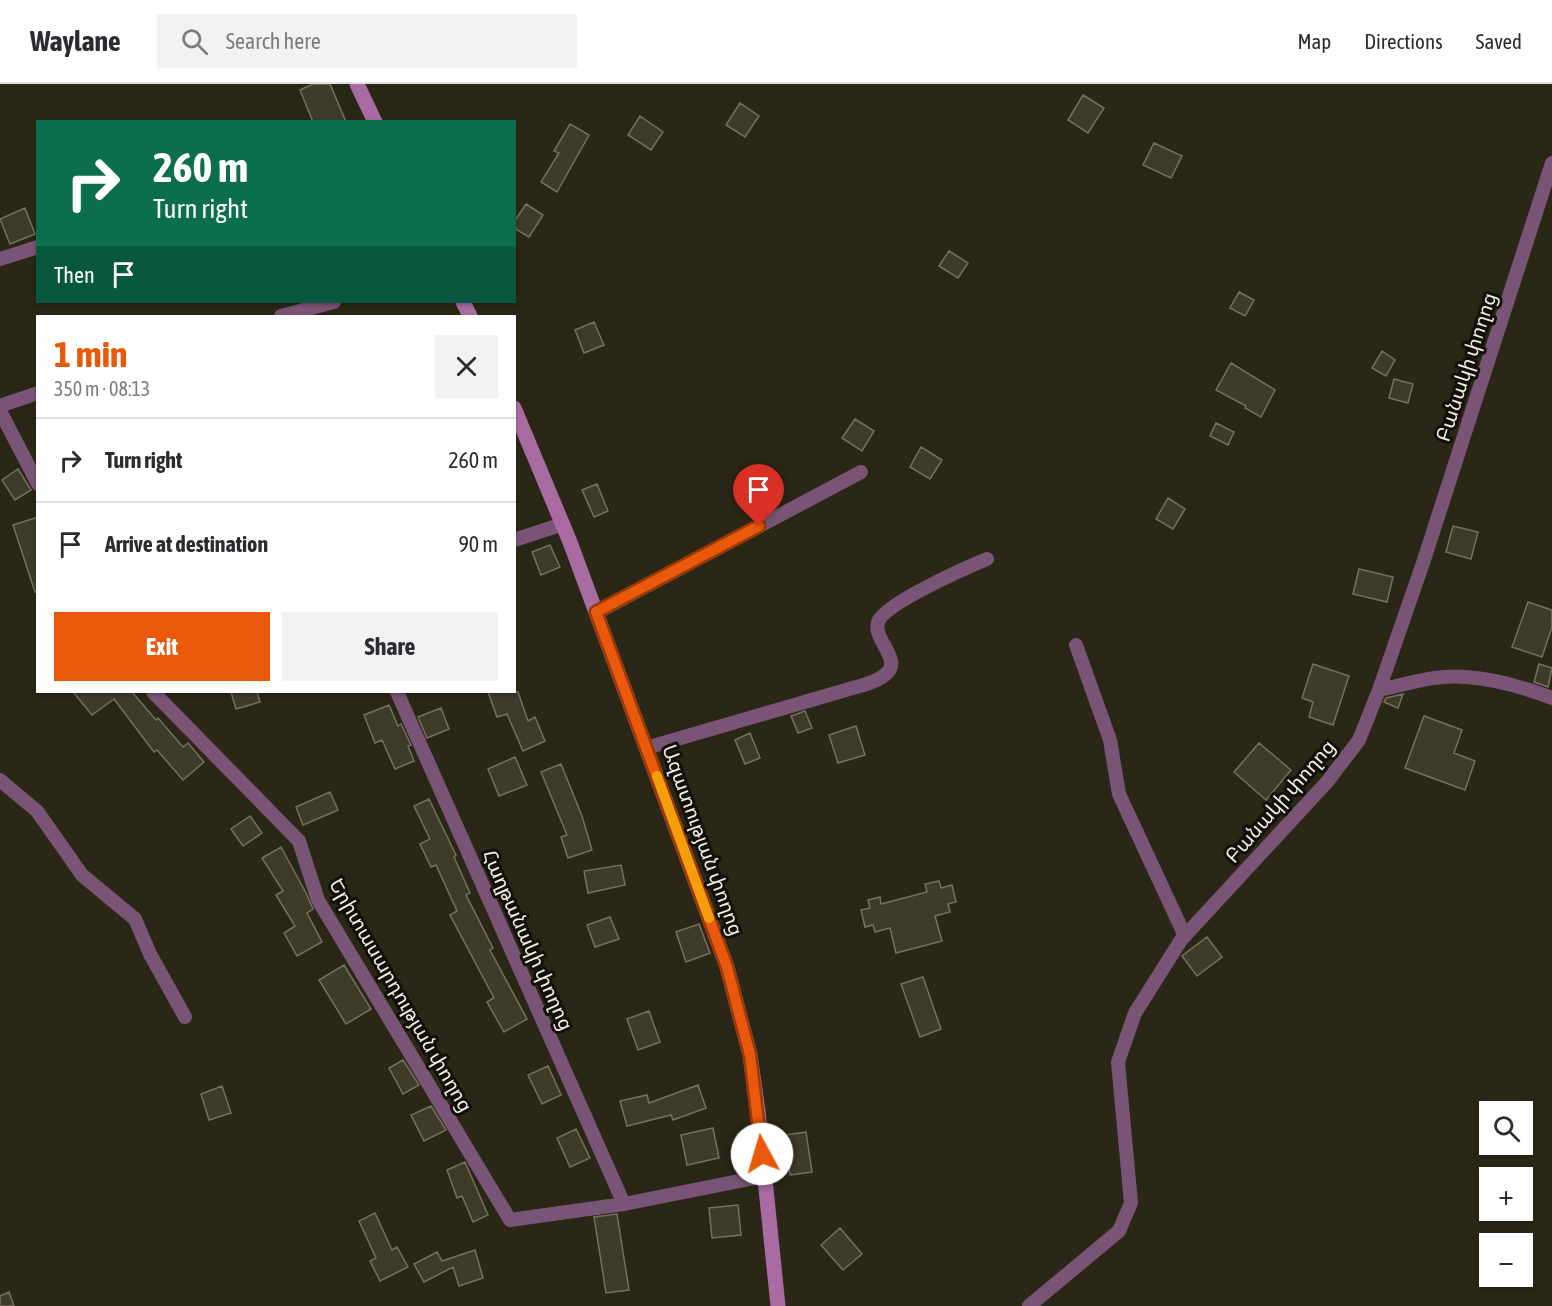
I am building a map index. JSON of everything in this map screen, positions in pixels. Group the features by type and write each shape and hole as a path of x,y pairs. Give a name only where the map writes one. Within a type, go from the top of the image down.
{"street":[{"path":"357,84 374,120"},
{"name":"Բանակի փողոց","path":"1029,1306 1119,1232 1131,1203 1118,1062 1135,1013 1185,936 1328,782 1359,740 1379,690 1423,563 1552,164"},
{"path":"0,259 36,248"},
{"path":"285,315 330,303"},
{"path":"0,406 36,394"},
{"path":"0,411 36,480"},
{"name":"Ազատության փողոց","path":"516,413 563,524 727,967 750,1055 778,1306"},
{"path":"596,612 861,472"},
{"path":"516,539 563,524"},
{"path":"646,748 878,679 891,666 890,657 878,632 878,622 883,614 925,589 987,559"},
{"path":"1076,645 1110,740 1119,794 1185,936"},
{"path":"1379,690 1427,679 1465,676 1539,693 1552,699"},
{"name":"Երիտասարդության փողոց","path":"154,693 299,841 318,900 510,1220 624,1204"},
{"name":"Հաղթանակի փողոց","path":"397,693 624,1204"},
{"path":"0,780 37,811 81,875 135,919 150,954 184,1017"},
{"path":"624,1204 764,1176"}],"building":[{"path":"313,84 330,84 345,120 312,120 300,90"},
{"path":"1083,95 1104,108 1088,133 1068,120"},
{"path":"740,103 759,116 745,137 726,125"},
{"path":"640,116 663,132 651,150 628,135"},
{"path":"570,124 589,135 557,192 541,182 559,153 554,151"},
{"path":"1154,143 1182,156 1171,178 1143,165"},
{"path":"526,204 543,215 529,237 516,229 516,219"},
{"path":"25,208 35,234 10,244 0,219"},
{"path":"949,251 968,263 958,278 939,266"},
{"path":"1239,292 1254,300 1245,316 1230,308"},
{"path":"594,322 604,345 584,353 575,330"},
{"path":"1382,351 1395,360 1386,376 1372,368"},
{"path":"1231,363 1275,390 1261,417 1216,390"},
{"path":"1394,379 1413,384 1408,403 1389,398"},
{"path":"855,419 874,431 862,451 842,438"},
{"path":"1216,423 1234,432 1228,445 1210,436"},
{"path":"921,447 942,460 930,479 910,467"},
{"path":"18,469 31,490 15,500 2,480"},
{"path":"597,484 608,511 594,517 582,490"},
{"path":"1168,498 1185,509 1173,529 1156,519"},
{"path":"36,518 36,592 35,592 13,525"},
{"path":"1453,526 1478,532 1471,559 1446,552"},
{"path":"550,545 560,567 541,575 532,552"},
{"path":"1359,569 1393,577 1387,602 1353,594"},
{"path":"1528,602 1552,610 1552,627 1542,657 1512,647"},
{"path":"1313,664 1349,676 1333,725 1309,717 1313,702 1302,698"},
{"path":"1539,664 1552,668 1548,687 1534,682"},
{"path":"518,692 528,721 535,717 545,741 523,751 507,714 497,717 488,693"},
{"path":"74,693 133,693 183,747 188,743 204,762 183,780 157,750 154,752 114,699 92,715"},
{"path":"231,693 257,693 260,702 236,709"},
{"path":"1403,694 1398,708 1384,702 1386,698"},
{"path":"389,705 398,726 401,724 411,745 408,746 414,761 395,769 382,740 375,743 364,715"},
{"path":"441,708 449,729 427,738 418,717"},
{"path":"805,711 812,728 798,733 791,716"},
{"path":"1424,716 1462,730 1454,753 1475,761 1465,790 1405,768"},
{"path":"856,726 865,755 838,763 829,735"},
{"path":"750,733 760,758 745,764 735,740"},
{"path":"1259,743 1291,770 1266,800 1234,772"},
{"path":"515,757 527,785 499,796 488,769"},
{"path":"561,764 582,816 592,850 568,858 561,837 567,835 541,772"},
{"path":"330,792 338,810 303,825 296,807"},
{"path":"429,799 456,855 454,857 470,893 466,895 493,948 490,950 527,1019 504,1032 487,1002 494,998 450,915 457,911 436,865 431,867 420,844 430,839 414,806"},
{"path":"250,816 262,833 243,846 231,829"},
{"path":"281,847 313,909 307,913 322,942 297,956 284,933 295,926 276,895 283,891 262,858"},
{"path":"621,865 625,885 588,893 584,871"},
{"path":"939,881 941,888 952,885 956,902 948,904 950,912 935,916 942,941 896,953 890,928 875,932 873,925 865,927 861,910 870,908 868,900 880,897 881,904 927,892 925,884"},
{"path":"610,917 619,939 595,947 587,925"},
{"path":"699,924 710,953 686,962 676,932"},
{"path":"1207,937 1222,957 1197,976 1182,956"},
{"path":"344,965 371,1009 346,1024 319,980"},
{"path":"923,977 941,1029 920,1037 901,984"},
{"path":"649,1011 660,1042 638,1050 627,1019"},
{"path":"403,1060 419,1085 403,1094 389,1068"},
{"path":"548,1066 561,1095 542,1104 528,1075"},
{"path":"698,1085 706,1108 673,1120 671,1115 627,1126 620,1101 647,1095 649,1103"},
{"path":"222,1086 231,1113 209,1120 201,1094"},
{"path":"431,1106 446,1130 424,1141 411,1115"},
{"path":"713,1128 719,1158 687,1165 681,1135"},
{"path":"576,1129 590,1158 570,1167 557,1138"},
{"path":"806,1132 812,1172 790,1175 785,1135"},
{"path":"465,1162 488,1215 473,1222 462,1196 457,1198 447,1170"},
{"path":"738,1205 741,1235 712,1238 709,1208"},
{"path":"375,1213 392,1250 397,1247 408,1267 380,1281 370,1261 376,1258 359,1221"},
{"path":"617,1214 629,1290 606,1293 594,1217"},
{"path":"840,1228 862,1254 843,1270 821,1245"},
{"path":"475,1250 483,1278 459,1286 453,1267 424,1282 414,1264 437,1252 442,1261"},
{"path":"9,1292 14,1306 0,1306 0,1296"}],"slow traffic":[{"path":"657,776 709,918"}],"route":[{"path":"759,526 596,612 727,967 750,1055 762,1154"}]}
